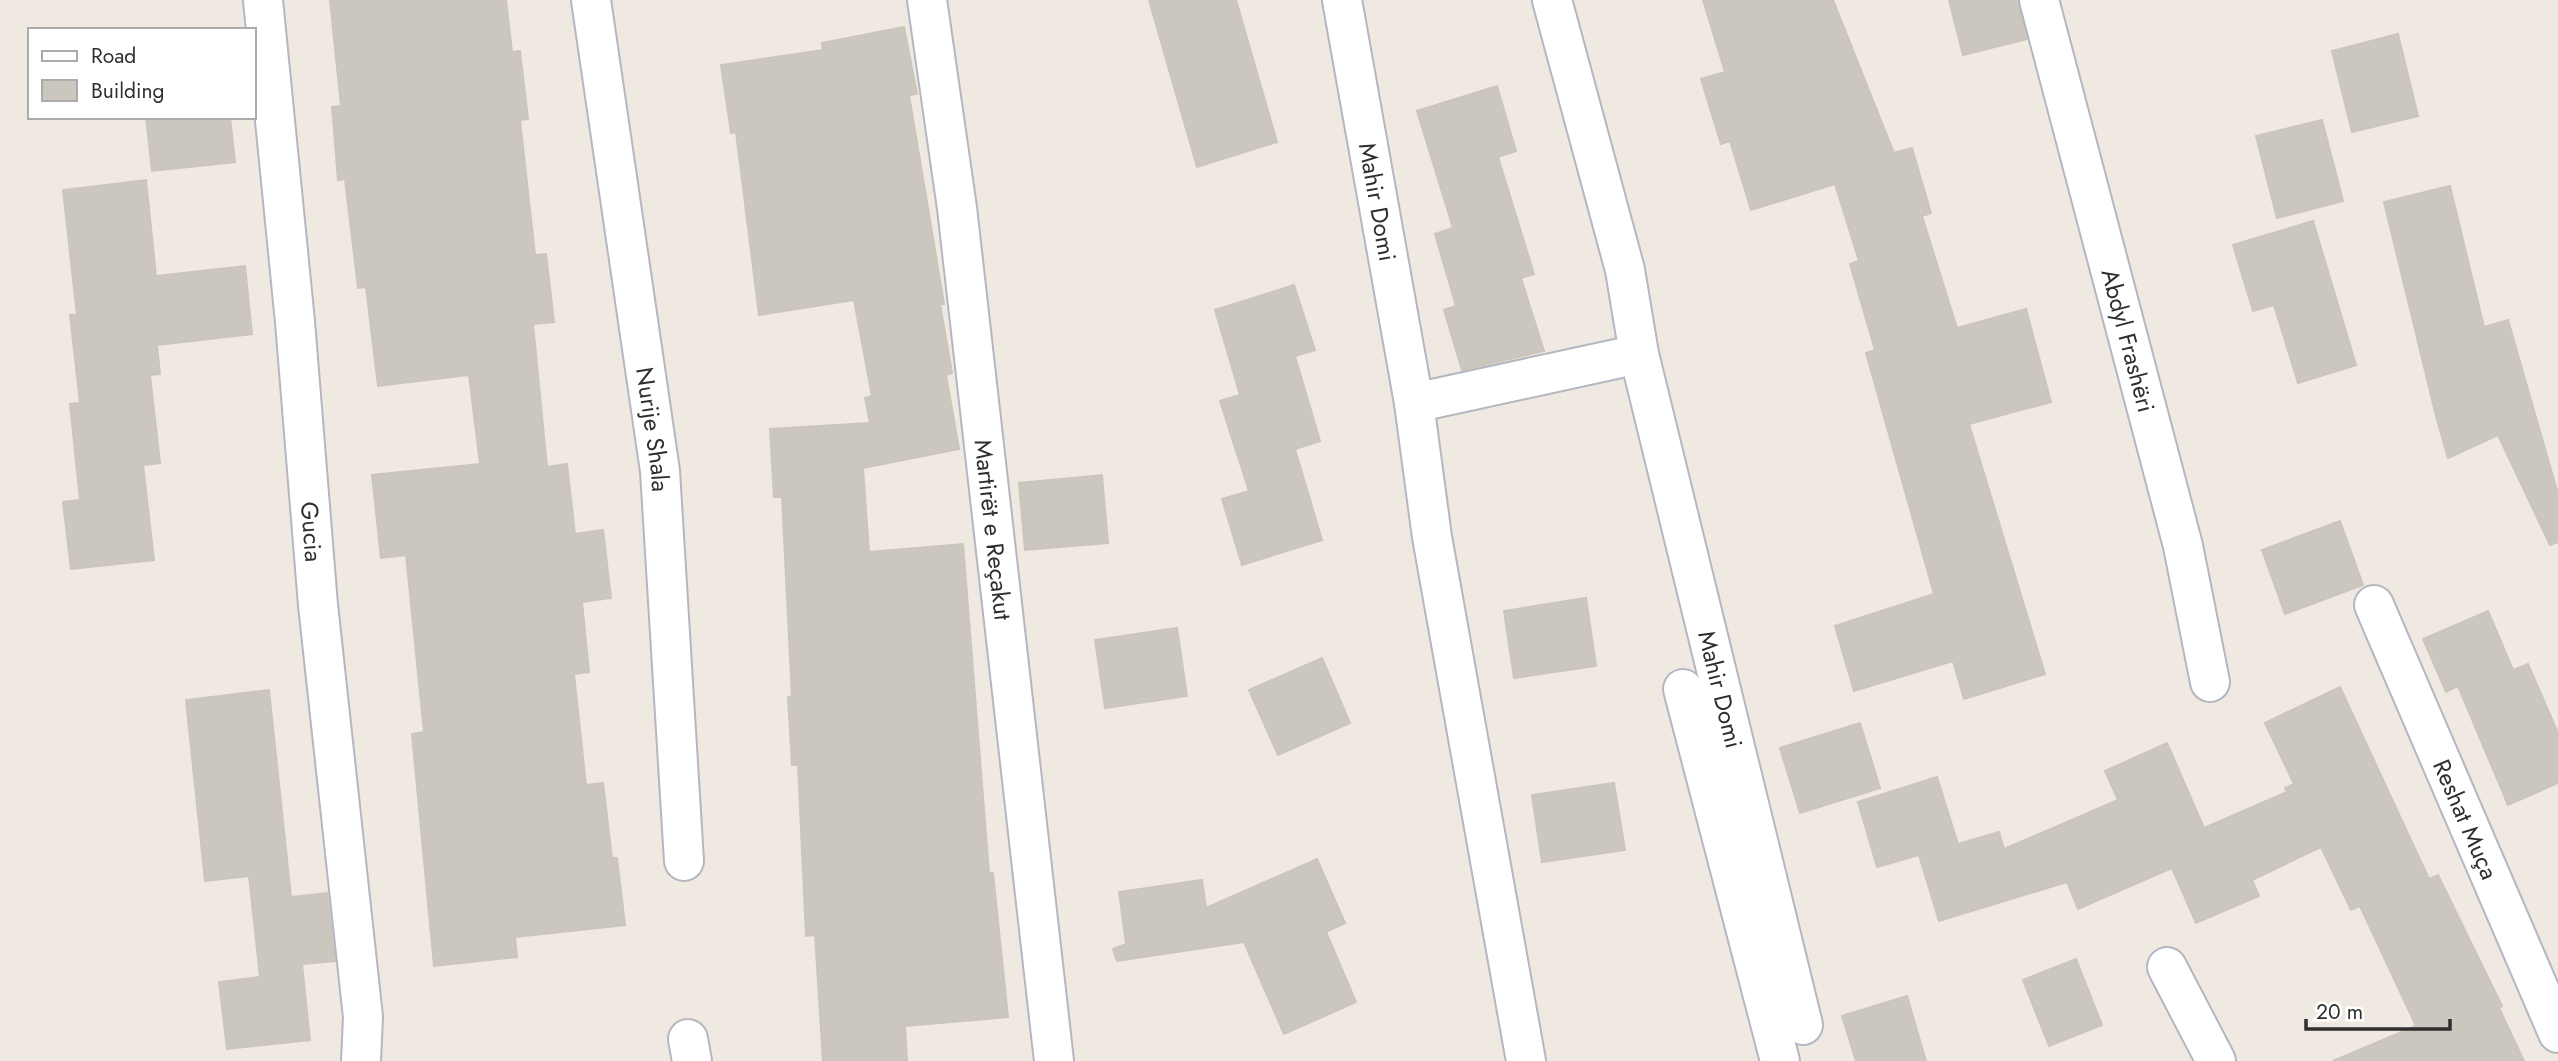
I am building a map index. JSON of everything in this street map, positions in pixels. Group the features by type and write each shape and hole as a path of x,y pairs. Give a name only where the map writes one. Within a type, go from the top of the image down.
{"street":[{"name":"Gucia","path":"263,0 295,322 318,605 363,1017 361,1061"},
{"name":"Nurije Shala","path":"591,0 660,471 684,861"},
{"name":"Martirët e Reçakut","path":"927,0 962,249 1054,1061"},
{"name":"Mahir Domi","path":"1342,0 1414,403 1432,537 1526,1061"},
{"name":"Mahir Domi","path":"1552,0 1625,270 1639,354 1803,1025"},
{"name":"Abdyl Frashëri","path":"2039,0 2183,546 2210,682"},
{"path":"1414,403 1639,354"},
{"name":"Reshat Muça","path":"2374,605 2558,1033"},
{"path":"1683,689 1780,1061"},
{"path":"2167,967 2217,1061"}],"building":[{"path":"330,0 506,0 512,52 520,51 528,119 520,120 535,255 546,254 554,322 533,324 547,467 567,464 575,534 603,530 611,598 582,602 589,672 574,674 586,785 603,783 612,858 617,858 625,925 515,937 517,957 434,966 412,734 424,732 406,555 381,558 372,475 480,464 469,375 378,386 366,287 358,288 345,179 338,180 332,107 341,106"},
{"path":"1149,0 1236,0 1277,142 1197,167"},
{"path":"1703,0 1833,0 1894,153 1912,148 1931,213 1922,216 1957,328 2026,309 2051,402 1969,424 2045,674 1964,699 1953,661 1854,691 1835,626 1934,594 1866,353 1875,350 1850,264 1859,261 1835,184 1751,210 1730,141 1721,144 1701,79 1725,72"},
{"path":"1949,0 2018,0 2027,39 1963,55"},
{"path":"904,27 917,94 909,95 944,304 940,304 952,373 946,375 959,449 863,468 869,552 963,544 989,873 993,873 1008,1017 905,1026 907,1061 823,1061 815,935 806,936 798,765 792,765 788,697 792,697 782,497 774,497 770,429 870,423 865,398 872,396 854,300 759,315 736,132 731,133 721,65 823,50 822,43"},
{"path":"2398,34 2418,116 2352,132 2332,51"},
{"path":"1497,86 1516,151 1498,157 1534,274 1521,278 1544,351 1462,370 1444,310 1456,306 1435,234 1453,228 1417,111"},
{"path":"146,119 230,119 235,162 152,171"},
{"path":"2322,120 2343,201 2277,218 2256,136"},
{"path":"146,180 156,276 245,266 252,334 157,345 160,374 150,375 160,463 143,465 154,560 71,569 63,502 80,500 70,404 80,403 70,315 77,315 63,190"},
{"path":"2450,186 2484,327 2508,320 2558,494 2558,542 2550,545 2498,435 2448,458 2436,416 2384,202"},
{"path":"2313,221 2356,365 2298,383 2274,305 2253,311 2233,245"},
{"path":"1294,285 1315,350 1295,356 1320,441 1295,449 1322,540 1242,565 1222,499 1249,491 1220,401 1240,395 1215,310"},
{"path":"1102,475 1108,543 1025,550 1019,483"},
{"path":"2340,521 2363,585 2285,614 2262,550"},
{"path":"1586,598 1596,666 1514,678 1504,611"},
{"path":"2488,611 2513,670 2528,664 2558,733 2558,783 2508,805 2458,686 2446,692 2423,639"},
{"path":"1177,628 1187,696 1105,708 1095,640"},
{"path":"1322,658 1350,723 1278,755 1249,690"},
{"path":"2340,687 2429,879 2438,875 2502,1006 2499,1008 2524,1061 2333,1061 2416,1026 2360,906 2351,910 2321,847 2252,880 2259,896 2196,923 2172,868 2078,909 2067,882 1939,921 1919,855 1877,867 1858,802 1937,777 1958,844 1999,832 2004,849 2118,800 2105,771 2167,743 2204,828 2287,792 2285,788 2294,784 2265,723"},
{"path":"269,690 291,897 327,893 335,961 302,964 310,1040 227,1049 219,982 260,977 249,876 205,881 186,700"},
{"path":"1860,723 1880,788 1800,813 1780,748"},
{"path":"1614,783 1625,850 1542,862 1532,795"},
{"path":"1317,859 1345,923 1326,932 1356,1002 1284,1034 1244,942 1117,961 1113,949 1126,944 1119,892 1202,880 1206,908"},
{"path":"2076,959 2102,1025 2049,1046 2023,980"},
{"path":"1907,996 1926,1061 1856,1061 1842,1016"}]}
